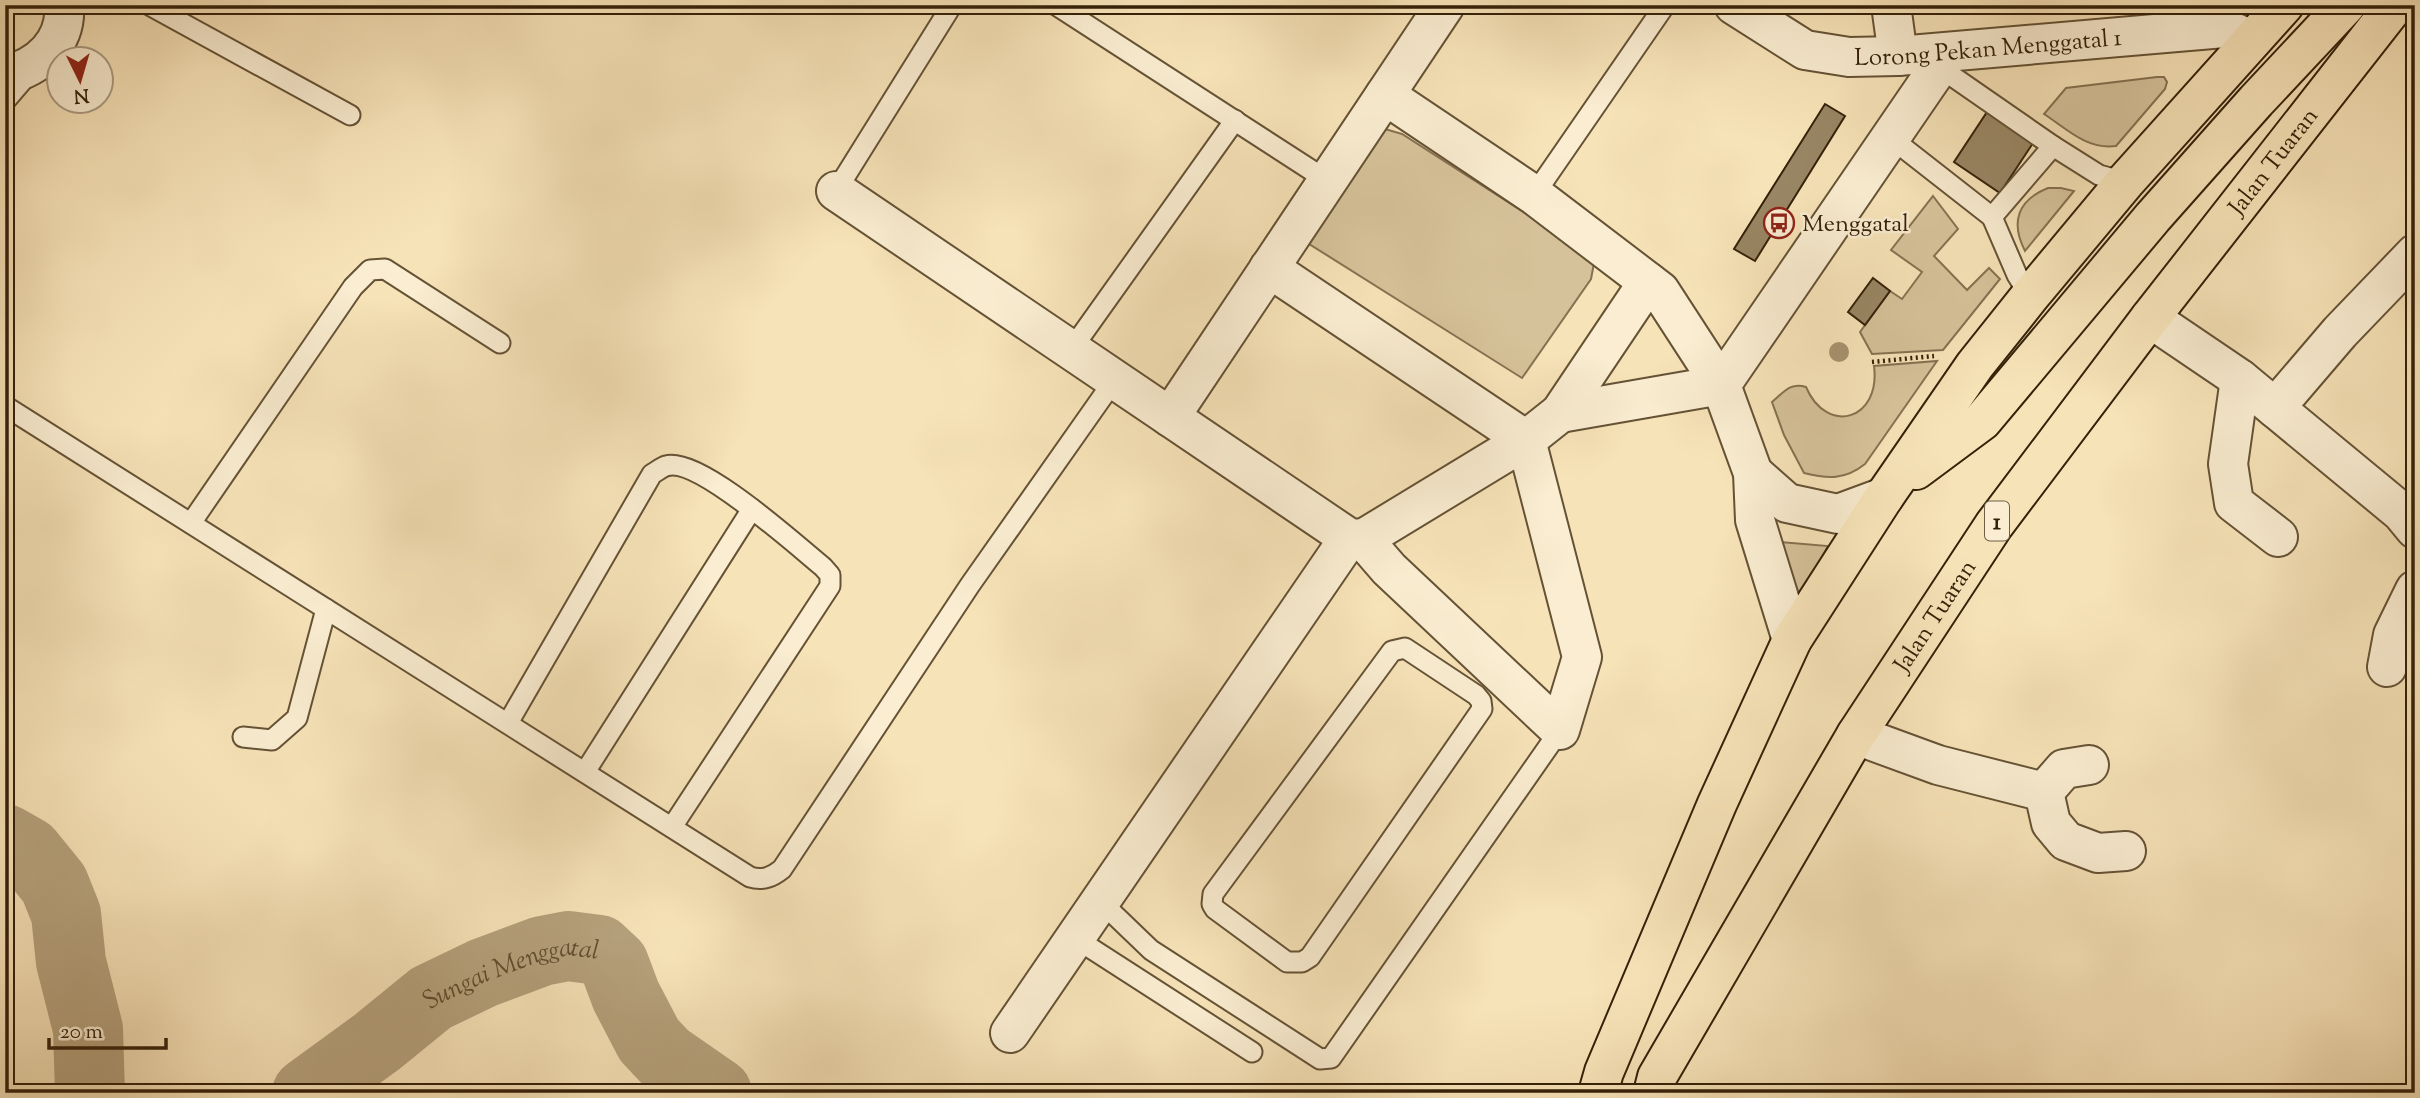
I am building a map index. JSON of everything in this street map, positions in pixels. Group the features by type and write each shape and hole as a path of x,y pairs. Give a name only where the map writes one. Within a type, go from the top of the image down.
{"main road":[{"path":"1601,1082 1717,804 1792,640 1884,497 1975,365 2125,182 2233,25 2284,5"},
{"path":"1884,497 1982,421 2153,217 2346,5"},
{"name":"Jalan Tuaran","path":"1655,1085 1856,734 1994,525 2150,318 2395,5"}],"street":[{"path":"1170,417 1445,5"},
{"name":"Lorong Pekan Menggatal 1","path":"1734,5 1805,50 1849,57 1944,59 2233,25"},
{"path":"1891,5 1898,56"},
{"path":"5,75 25,69 63,25"},
{"path":"1560,413 1721,385 1944,59"},
{"path":"1385,95 1534,195 1660,291 1721,385 1753,473 1755,520 1792,640"},
{"path":"836,191 1356,539 1560,730 1582,657 1526,440 1269,268"},
{"path":"2275,408 2340,332 2415,254"},
{"path":"1010,1033 1356,539 1526,440 1560,413 1647,282"},
{"path":"2150,318 2241,379 2401,512 2415,528"},
{"path":"2241,379 2228,464 2234,503 2278,537"},
{"path":"1753,473 1787,503 1839,514 1884,497"},
{"path":"2387,667 2393,635 2415,590"},
{"path":"1856,734 1938,765 2044,792"},
{"path":"2044,792 2064,769 2089,765"},
{"path":"2044,792 2051,823 2066,841 2098,853 2126,851"}],"lane":[{"path":"149,5 350,115"},
{"path":"836,191 952,5"},
{"path":"1056,5 1328,181"},
{"path":"1534,195 1665,5"},
{"path":"5,102 63,25"},
{"path":"1944,59 2053,146 2099,175 2125,182"},
{"path":"1071,350 1235,120"},
{"path":"1891,138 1992,217 2017,275 2030,296"},
{"path":"1992,217 2053,146"},
{"path":"191,523 353,287 370,270 385,269 500,343"},
{"path":"5,406 750,877 762,879 773,877 782,869 970,585 1115,379"},
{"path":"508,723 652,474 667,465 682,466 704,475 823,567 830,575 830,586 672,827"},
{"path":"585,772 751,509"},
{"path":"243,737 272,740 297,718 326,608"},
{"path":"1441,672 1467,644"},
{"path":"1405,648 1441,672 1476,695 1481,701 1482,709 1316,949 1302,962 1287,962 1215,909 1212,904 1213,894 1392,651 1405,648"},
{"path":"1100,901 1151,950 1320,1059 1331,1058 1560,730"},
{"path":"1075,938 1252,1052"}],"path":[{"path":"1872,362 1939,356"}],"shaded area":[{"path":"2164,77 2167,82 2165,89 2116,146 2087,142 2044,114 2066,88"},
{"path":"1385,129 1402,134 1589,254 1594,263 1591,279 1522,378 1298,237"},
{"path":"2048,188 2074,191 2025,251 2018,231 2020,213 2030,199"},
{"path":"1933,196 1958,229 1934,256 1967,290 1989,268 2000,279 1943,350 1872,354 1860,332 1890,291 1902,299 1922,272 1891,250"},
{"path":"1937,361 1865,464 1836,477 1804,473 1784,435 1772,402 1791,387 1806,387 1815,402 1826,412 1839,416 1850,415 1861,409 1869,399 1874,384 1874,366"},
{"path":"1780,542 1828,546 1800,598"}],"building":[{"path":"1825,104 1845,116 1755,261 1734,249"},
{"path":"1989,109 2035,140 2000,193 1954,162"},
{"path":"1873,278 1890,291 1865,325 1848,312"}],"waterway":[{"name":"Sungai Menggatal","path":"5,839 28,852 54,884 66,914 71,962 88,1029 90,1093"},
{"name":"Sungai Menggatal","path":"307,1093 431,998 483,973 542,951 568,946 599,950 614,964 626,996 649,1040 665,1057 717,1093"}],"place":[{"name":"Menggatal","path":"1779,223"}]}
